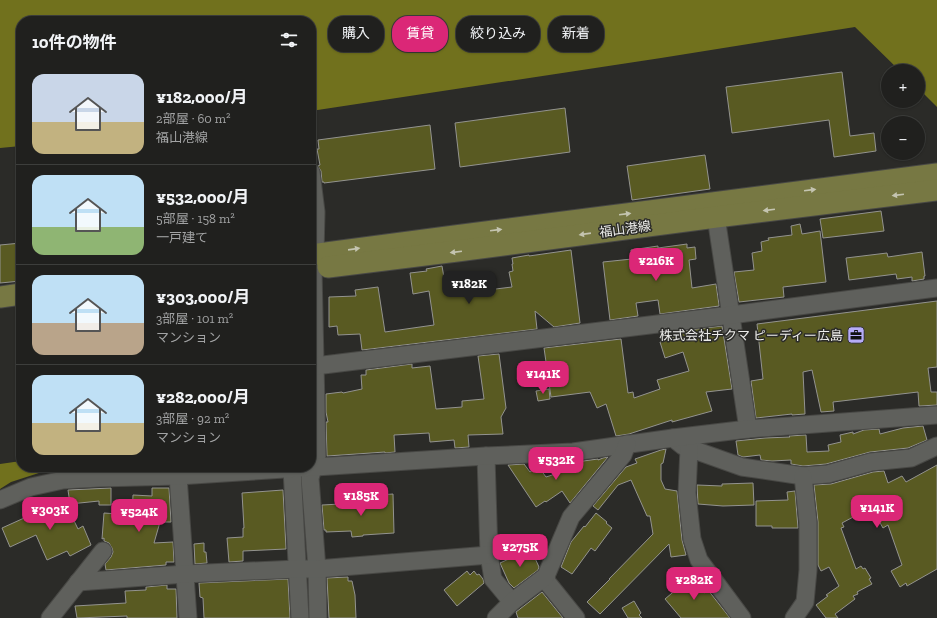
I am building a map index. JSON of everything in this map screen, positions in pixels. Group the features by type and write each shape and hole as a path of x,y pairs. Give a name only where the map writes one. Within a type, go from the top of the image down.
{"main road":[{"name":"福山港線","path":"316,262 937,174"},
{"name":"福山港線","path":"316,262 473,249 937,190"},
{"path":"0,297 16,295"},
{"path":"0,311 16,309"}],"street":[{"path":"716,217 748,429"},
{"path":"316,366 937,288"},
{"path":"316,411 316,460"},
{"path":"316,468 486,456 573,452 748,429 937,415"},
{"path":"673,438 683,446 742,467 803,476 828,474 871,462 910,458 937,446"},
{"path":"496,618 512,602 546,576 571,517 623,455 627,444"},
{"path":"689,448 687,493 692,539 699,560 742,618"},
{"path":"486,456 489,554 493,579 512,602"},
{"path":"0,500 31,487 64,480 243,472"},
{"path":"292,472 300,618"},
{"path":"312,472 310,478 317,569 318,618"},
{"path":"178,476 188,618"},
{"path":"794,618 805,602 808,570 808,522 803,476"},
{"path":"50,618 103,551"},
{"path":"78,582 185,574 317,569 489,554"},
{"path":"546,576 547,582 576,618"}],"shaded area":[{"path":"0,0 937,0 937,107 925,95 925,64 893,64 855,27 316,110 316,16 16,16 16,146 0,148"},
{"path":"16,462 16,472 42,472 11,482 0,489 0,464"}],"building":[{"path":"842,72 850,136 874,133 876,151 834,157 829,120 732,133 726,87"},
{"path":"565,108 570,152 460,167 455,123"},
{"path":"430,125 435,169 324,183 322,182 321,171 318,166 320,165 317,149 319,149 318,140"},
{"path":"705,155 710,189 632,200 627,166"},
{"path":"881,211 884,231 823,238 820,219"},
{"path":"800,224 802,234 820,231 826,282 783,287 784,297 739,302 734,272 754,270 752,253 762,251 761,242 769,240 768,238 792,235 791,226"},
{"path":"16,243 16,281 0,283 0,245"},
{"path":"687,244 687,248 695,247 696,259 689,260 692,288 716,284 719,306 660,314 658,300 636,303 638,316 610,320 603,262 632,259 631,250"},
{"path":"571,250 580,323 554,327 535,311 537,329 362,350 360,334 338,335 337,326 329,327 329,297 356,296 355,290 378,287 385,332 434,325 429,291 413,294 410,273 427,271 426,269 442,266 447,295 512,287 509,272 513,271 512,258"},
{"path":"922,252 925,276 924,279 912,281 912,277 897,279 896,274 849,280 846,258 887,253 888,257"},
{"path":"937,301 937,367 928,368 931,392 937,392 937,405 919,406 918,392 833,402 834,411 821,412 812,370 803,372 805,414 756,418 751,381 763,379 757,324"},
{"path":"722,326 732,389 706,392 712,411 672,422 672,420 629,434 616,436 606,404 597,408 590,392 551,397 544,348 621,339 628,393 633,392 634,398 660,389 657,380 689,371 683,352 665,358 660,342 673,338 673,335 689,330"},
{"path":"499,354 506,408 501,417 503,434 468,435 469,447 455,448 454,440 430,442 429,433 394,435 395,452 327,456 326,422 328,422 326,412 326,394 343,393 362,389 361,375 366,375 366,370 412,364 412,368 430,366 436,409 462,407 462,401 484,399 478,356"},
{"path":"549,389 550,399 538,401 536,391"},
{"path":"923,426 927,440 908,448 870,452 826,464 803,466 791,464 791,460 761,460 760,455 743,457 738,455 736,441 806,435 807,452 829,451 828,445 841,442 840,435 853,432 853,434 864,430 879,429 880,434 903,428"},
{"path":"666,449 663,463 661,464 661,480 665,489 677,491 682,540 686,555 671,557 669,544 600,614 587,602 653,534 650,516 647,516 631,480 618,485 598,510 593,506 626,467 637,463 635,459"},
{"path":"608,457 570,503 562,491 536,507 508,465 524,464 530,472 538,466 546,477 577,467 576,462 598,460"},
{"path":"937,465 937,569 907,586 906,583 900,587 891,571 902,565 888,525 883,528 879,521 875,522 868,509 842,523 844,527 841,528 856,569 861,566 863,569 865,568 871,578 869,579 872,584 857,592 858,594 853,596 855,599 835,614 838,618 826,618 816,605 828,596 826,595 839,586 829,567 821,571 818,565 818,522 814,485 831,484 873,472 884,471 888,483 902,476 906,482"},
{"path":"753,483 754,505 723,506 698,504 697,485 722,486 722,484"},
{"path":"111,488 111,505 99,505 99,501 70,504 68,490"},
{"path":"152,488 169,488 171,522 160,522 154,543 173,542 174,562 166,562 166,565 106,570 105,564 113,552 109,543 104,541 104,538 102,539 104,513 132,515 133,495 152,496"},
{"path":"283,490 286,549 243,551 243,561 229,562 227,538 243,537 244,528 242,493"},
{"path":"795,491 798,528 772,528 772,526 756,526 756,501 788,500 787,492"},
{"path":"393,494 394,533 352,537 351,531 326,532 326,530 324,530 322,505 379,502 379,495"},
{"path":"64,500 78,529 83,526 91,545 70,556 67,551 47,560 36,535 10,547 2,528"},
{"path":"596,513 612,528 595,551 591,548 572,574 561,567 571,542"},
{"path":"204,543 204,552 206,552 207,563 195,564 194,544"},
{"path":"531,549 532,556 534,556 539,567 538,570 514,588 509,583 500,563"},
{"path":"467,571 470,575 474,571 477,575 479,574 484,583 457,606 444,590"},
{"path":"688,575 689,579 692,579 695,587 700,585 704,593 708,590 730,618 681,618 665,599 678,588 675,579"},
{"path":"348,577 348,581 352,581 355,595 356,618 329,618 327,578"},
{"path":"288,579 290,618 204,618 203,598 200,597 199,583"},
{"path":"167,585 167,589 176,589 177,618 127,618 127,616 77,618 75,606 126,603 125,591 146,590 146,587"},
{"path":"542,592 563,618 518,618 516,612"},
{"path":"634,601 641,613 639,615 642,618 628,618 622,608"}],"place":[{"name":"株式会社チクマ ピーディー広島","path":"856,335"}]}
